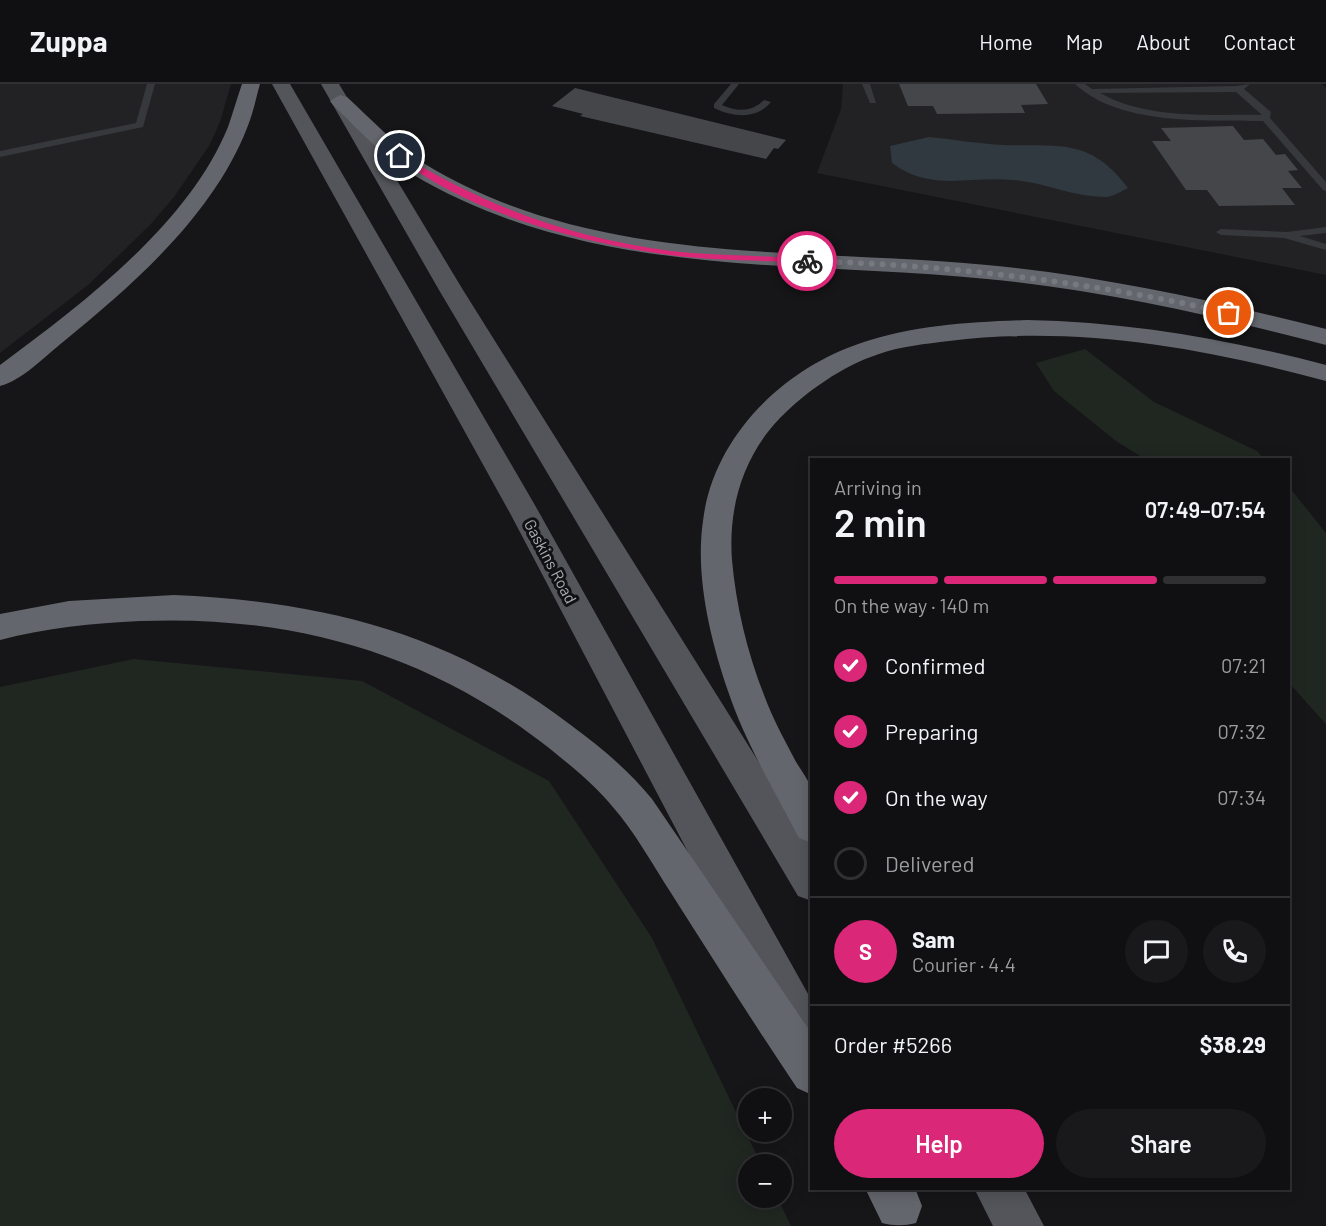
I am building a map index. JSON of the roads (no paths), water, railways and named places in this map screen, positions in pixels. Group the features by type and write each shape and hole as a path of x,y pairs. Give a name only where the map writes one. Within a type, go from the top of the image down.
{"highway":[{"path":"0,378 97,301 141,261 186,212 213,173 230,141 251,84"},
{"path":"335,93 400,156 428,174 482,202 528,220 568,232 682,254 943,268 1062,282 1190,304 1326,337"},
{"path":"810,822 752,709 730,637 717,562 721,500 737,455 762,418 789,393 863,351 908,339 977,329 1089,330 1155,337 1239,351 1326,373"},
{"path":"0,627 86,612 145,607 198,607 272,612 326,622 387,640 477,679 546,722 631,801 810,1070"}],"main road":[{"name":"Gaskins Road","path":"281,84 520,504 810,1039"},
{"path":"335,93 464,311 810,880"},
{"path":"998,1190 1020,1226"}],"lane":[{"path":"0,154 140,125 151,84"},
{"path":"735,84 717,106 744,114 756,112 767,102"},
{"path":"866,84 873,101"},
{"path":"1079,84 1090,91 1143,112 1265,118 1326,188"},
{"path":"1226,84 1242,86 1268,114 1265,118"},
{"path":"1090,91 1242,86"},
{"path":"1221,232 1286,235 1326,230"},
{"path":"1286,235 1326,247"}]}
